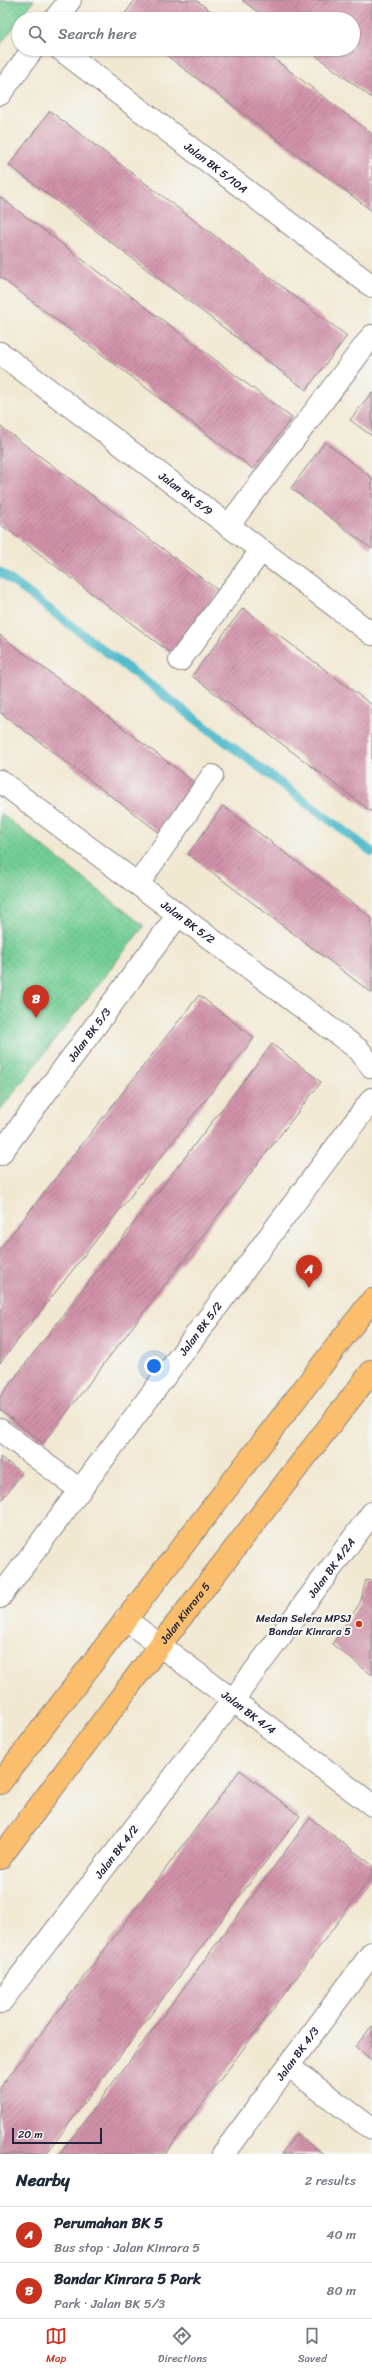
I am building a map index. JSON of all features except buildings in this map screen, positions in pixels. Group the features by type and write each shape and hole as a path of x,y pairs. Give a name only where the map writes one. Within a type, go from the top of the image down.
{"main road":[{"path":"0,1783 372,1300"},
{"name":"Jalan Kinrara 5","path":"0,1858 160,1645 372,1371"}],"street":[{"path":"61,12 70,0"},
{"path":"0,94 28,56"},
{"name":"Jalan BK 5/10A","path":"69,56 372,286"},
{"path":"228,526 372,336"},
{"name":"Jalan BK 5/9","path":"0,353 372,634"},
{"path":"180,660 261,551"},
{"path":"138,884 212,776"},
{"name":"Jalan BK 5/2","path":"0,780 359,1050 372,1067"},
{"name":"Jalan BK 5/3","path":"0,1154 178,915"},
{"name":"Jalan BK 5/2","path":"0,1597 372,1099"},
{"path":"0,1430 80,1490"},
{"name":"Jalan BK 4/2A","path":"233,1700 372,1513"},
{"name":"Jalan BK 4/4","path":"126,1619 372,1805"},
{"name":"Jalan BK 4/2","path":"0,2003 233,1700"},
{"name":"Jalan BK 4/3","path":"223,2154 372,1953"},
{"path":"288,2067 372,2129"}],"green space":[{"path":"0,0 34,0 25,12 12,12 12,29 0,45"},
{"path":"0,813 144,926 0,1110"}],"waterway":[{"path":"0,572 372,852"}],"place":[{"name":"Bandar Kinrara 5 Park","path":"36,1018"},
{"name":"Perumahan BK 5","path":"309,1288"},
{"name":"Medan Selera MPSJ Bandar Kinrara 5","path":"359,1624"}]}
